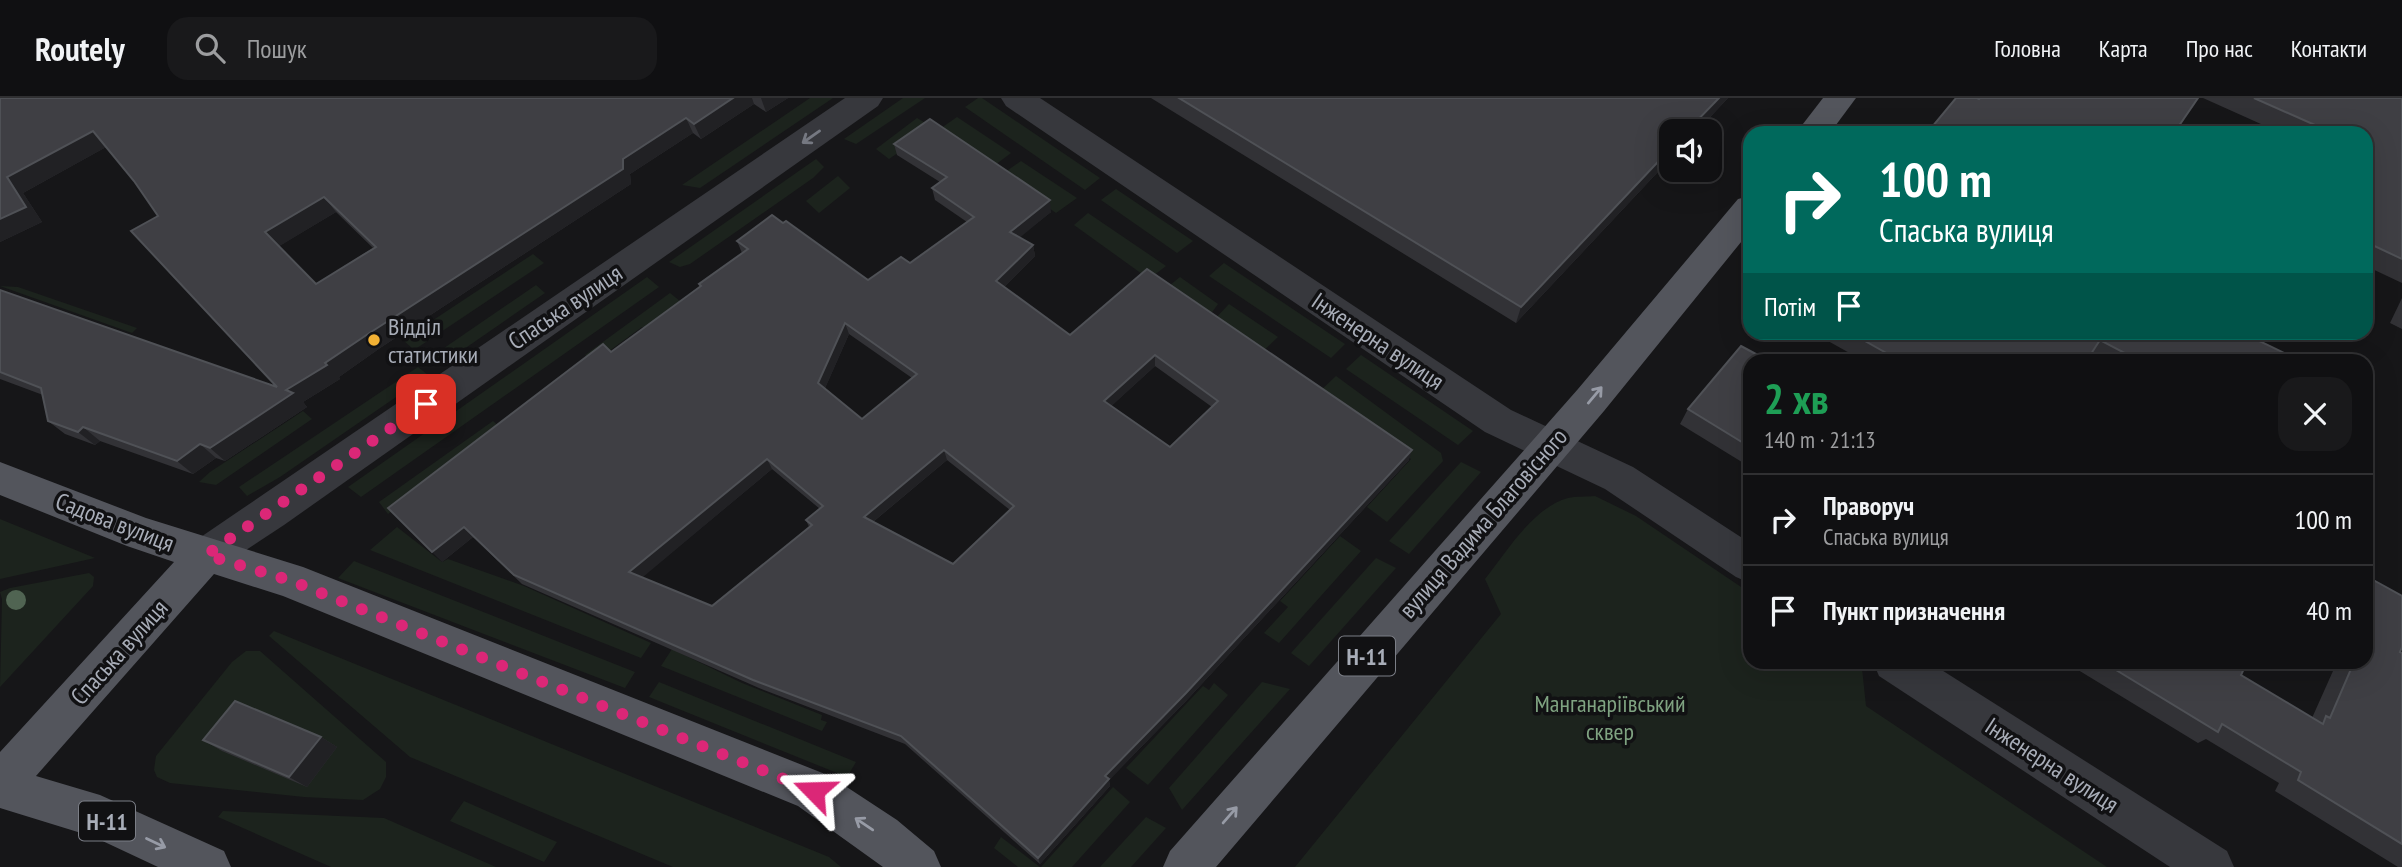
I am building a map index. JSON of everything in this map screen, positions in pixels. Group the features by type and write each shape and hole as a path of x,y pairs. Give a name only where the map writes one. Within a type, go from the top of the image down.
{"main road":[{"path":"1818,126 1840,98"},
{"name":"вулиця Вадима Благовісного","path":"1186,867 1591,400 1743,216"},
{"name":"Садова вулиця","path":"0,478 142,534 289,580 814,791 881,836 918,867"},
{"name":"Спаська вулиця","path":"0,786 206,555"},
{"name":"Н-11","path":"0,786 100,817 208,867"}],"street":[{"name":"Спаська вулиця","path":"206,555 867,98"},
{"name":"Інженерна вулиця","path":"1017,98 1498,421 1619,478 1743,560"},
{"name":"Інженерна вулиця","path":"1905,669 2211,867"}],"green space":[{"path":"810,98 833,98 700,188 682,185"},
{"path":"903,98 925,98 856,144 844,139"},
{"path":"982,98 1100,178 1085,190 965,107"},
{"path":"957,117 1011,153 991,168 937,131"},
{"path":"917,118 934,128 889,159 876,149"},
{"path":"816,159 824,167 813,178 690,264 680,267 669,262"},
{"path":"1021,161 1077,198 1056,213 1001,175"},
{"path":"838,176 850,188 819,213 806,201"},
{"path":"1116,189 1193,241 1177,253 1101,200"},
{"path":"1088,213 1166,266 1149,279 1074,225"},
{"path":"533,254 544,263 414,350 403,340"},
{"path":"1224,263 1345,344 1331,358 1209,276"},
{"path":"647,277 659,287 361,497 348,487"},
{"path":"1180,277 1218,304 1210,315 1169,286"},
{"path":"536,285 545,293 441,365 431,357"},
{"path":"0,286 18,287 137,328 132,333"},
{"path":"670,293 686,306 650,332 642,327 594,362 585,355"},
{"path":"1229,304 1278,337 1260,354 1213,321"},
{"path":"1361,355 1473,431 1458,445 1346,369"},
{"path":"418,367 428,375 280,477 247,496 239,487"},
{"path":"1336,376 1441,453 1443,461 1387,522 1367,507 1411,459 1317,394"},
{"path":"303,411 312,419 216,485 199,482 210,472"},
{"path":"493,421 502,429 388,514 379,502"},
{"path":"1461,462 1481,472 1409,554 1389,541"},
{"name":"Манганаріївський сквер","path":"1595,496 1636,516 1743,588 1743,669 1862,669 1866,706 2107,867 1295,867 1501,614 1485,579 1511,544 1543,511 1571,497"},
{"path":"0,519 95,558 0,579"},
{"path":"397,527 442,562 448,559 524,586 651,643 641,658 370,550"},
{"path":"1340,536 1361,551 1279,643 1264,633 1288,607 1280,601"},
{"path":"1376,558 1396,568 1309,666 1291,653"},
{"path":"354,561 635,672 625,688 338,578"},
{"path":"89,573 94,577 93,586 0,687 0,592"},
{"path":"274,631 829,857 841,867 673,867 410,757 269,636"},
{"path":"672,649 742,683 822,715 821,720 827,722 822,731 661,666"},
{"path":"246,651 260,651 386,762 386,777 380,789 363,800 304,797 170,783 157,777 154,770 156,756 232,662"},
{"path":"659,682 856,762 847,777 649,697"},
{"path":"1262,682 1290,689 1182,810 1169,788"},
{"path":"1214,683 1228,695 1148,785 1126,768 1203,686 1209,690"},
{"path":"1113,787 1130,802 1072,867 1041,867"},
{"path":"464,801 557,842 544,862 450,821"},
{"path":"223,811 384,818 496,867 331,867 218,817"},
{"path":"1146,817 1166,828 1131,867 1100,867"},
{"path":"1001,837 1040,867 1018,867 994,848"}],"building":[{"path":"0,98 733,98 694,124 686,118 623,159 623,169 286,390 293,393 210,448 200,444 177,461 83,427 78,432 48,421 41,388 0,372 0,290 277,387 131,231 158,216 134,181 93,131 7,177 26,207 0,219","holes":["324,197 376,247 316,284 265,232"]},
{"path":"1179,98 1719,98 1699,119 1659,119 1659,161 1521,307"},
{"path":"1956,98 2198,98 2179,126 1933,126"},
{"path":"2254,98 2402,98 2402,259 2373,245 2373,126 2315,125"},
{"path":"930,119 1050,200 1010,232 1033,245 996,281 1070,335 1147,269 1412,450 1105,776 1109,779 1038,858 901,736 753,680 514,575 464,527 432,552 388,508 603,344 611,352 701,286 699,284 748,249 737,241 772,215 783,223 786,221 868,280 901,257 910,263 974,217 932,188 947,177 894,144","holes":["845,323 917,374 862,419 818,383","1155,355 1218,401 1170,447 1104,401","944,450 1014,506 953,564 864,517","767,459 823,506 806,520 812,525 712,606 629,572"]},
{"path":"1863,340 2100,340 2091,354 1888,354"},
{"path":"2100,340 2257,340 2286,354 2127,354"},
{"path":"1741,346 1756,354 1743,354 1743,443 1688,409"},
{"path":"2373,580 2402,596 2402,844 2298,780 2301,772 2222,724 2218,732 2114,669 2244,669 2241,675 2323,724 2326,716 2330,718 2351,669 2373,669"},
{"path":"235,701 321,737 289,777 203,740"}],"place":[{"name":"Відділ статистики","path":"374,340"}],"route":[{"path":"426,404 206,555 289,580 814,791"}]}
